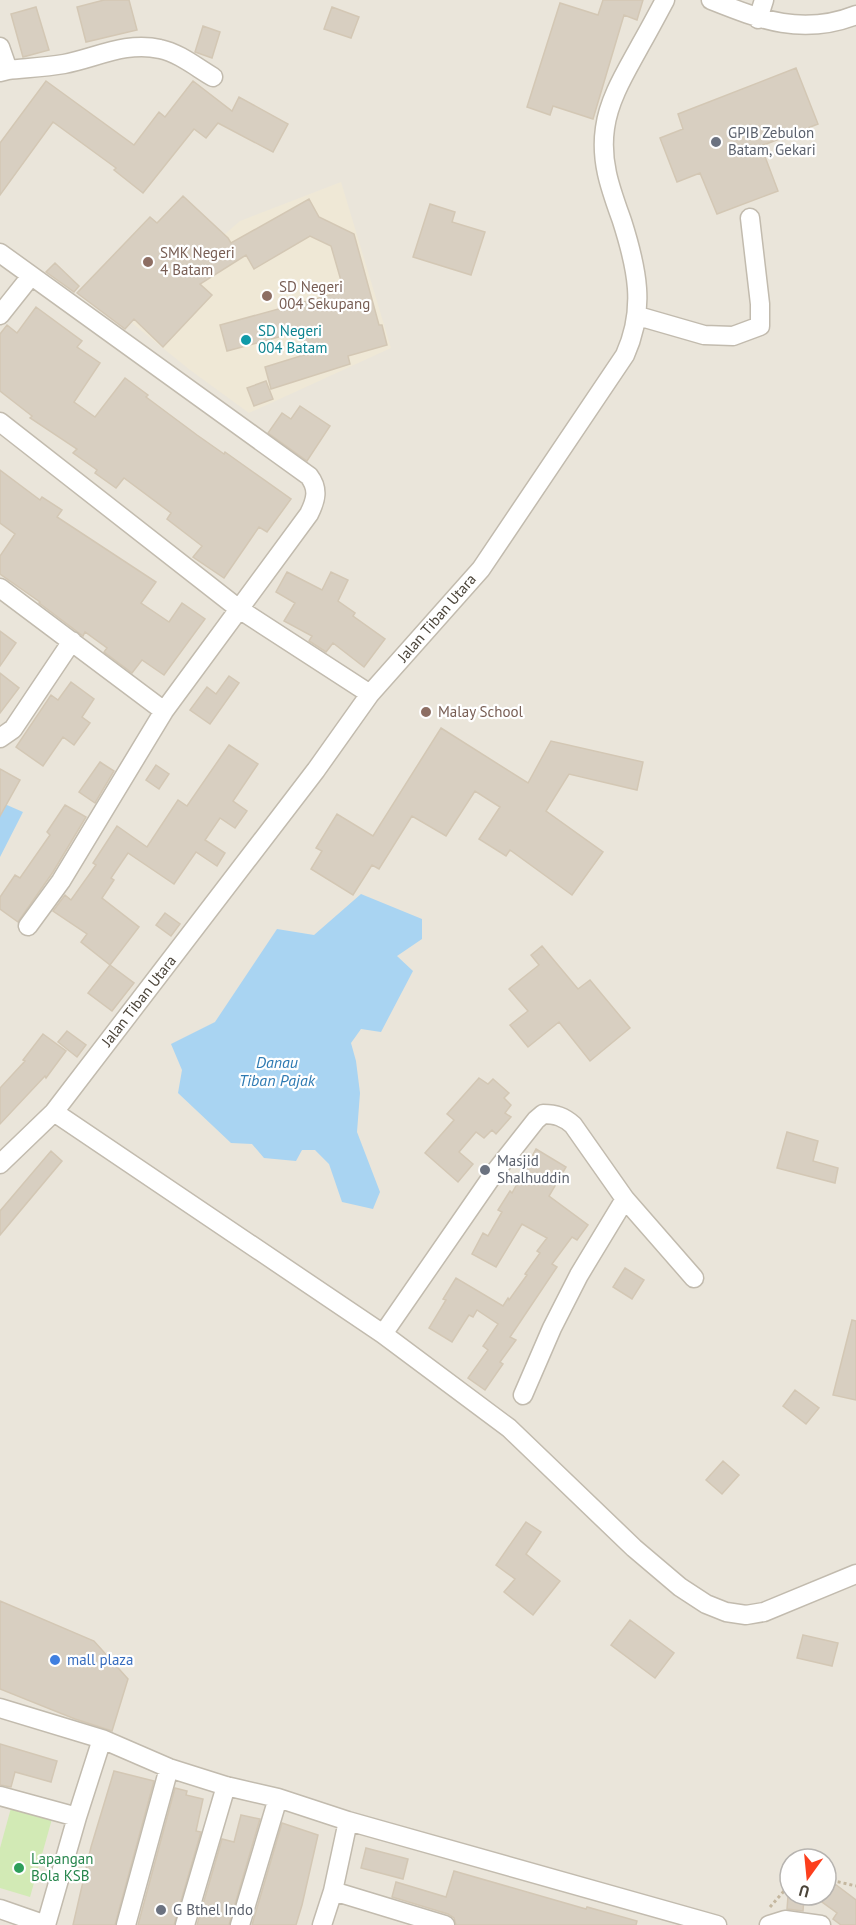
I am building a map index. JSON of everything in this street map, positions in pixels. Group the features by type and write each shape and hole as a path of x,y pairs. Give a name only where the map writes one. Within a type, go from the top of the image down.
{"street":[{"name":"Jalan Tiban Utara","path":"0,1164 54,1112 316,770 370,694 466,587 500,542 616,370 632,339 638,316 637,280 623,224 607,181 604,161 605,127 610,107 627,69 665,0"},
{"path":"711,0 758,19 780,24 817,25 856,15"},
{"path":"758,19 764,0"},
{"path":"0,46 4,71 65,64 114,49 142,46 177,55 213,77"},
{"path":"638,316 704,335 733,336 760,326 760,304 750,218"},
{"path":"0,253 309,476 314,484 316,501 309,514 164,711 61,881 28,926"},
{"path":"0,315 31,276"},
{"path":"0,422 239,609 370,694"},
{"path":"0,588 164,711"},
{"path":"0,738 13,729 72,641"},
{"path":"54,1112 383,1334 509,1428 634,1548 680,1587 706,1604 726,1612 746,1615 764,1612 856,1574"},
{"path":"383,1334 495,1172 536,1119 543,1114 558,1116 573,1125 625,1199 693,1278"},
{"path":"523,1395 552,1328 579,1275 625,1199"},
{"path":"0,1708 102,1739 169,1768 226,1786 278,1798 348,1821 717,1925"},
{"path":"0,1909 46,1925 102,1739"},
{"path":"126,1925 169,1768"},
{"path":"185,1925 226,1786"},
{"path":"0,1796 77,1817"},
{"path":"240,1925 278,1798"},
{"path":"322,1925 333,1891 348,1821"},
{"path":"333,1891 445,1925"},
{"path":"769,1917 821,1925"}],"path":[{"path":"838,1882 856,1886"},
{"path":"769,1917 778,1903"}],"shaded area":[{"path":"0,0 856,0 856,1925 0,1925"},
{"name":"SD Negeri 004 Sekupang","path":"341,182 391,348 249,413 190,370 132,323 186,268 240,221"}],"green space":[{"name":"Lapangan Bola KSB","path":"11,1808 52,1819 30,1897 0,1888 0,1848"}],"water":[{"path":"0,802 23,812 0,857"},
{"name":"Danau Tiban Pajak","path":"361,894 422,919 422,939 397,956 413,971 381,1032 361,1029 351,1043 360,1093 357,1132 380,1192 373,1209 342,1202 329,1164 315,1150 302,1150 296,1161 264,1158 252,1144 231,1143 178,1093 182,1070 171,1044 215,1022 277,929 314,935"}],"building":[{"path":"104,0 129,0 137,30 86,42 77,7"},
{"path":"603,0 643,0 637,20 624,15 593,119 553,106 550,115 527,107 560,3 598,15"},
{"path":"36,7 49,50 23,57 11,14"},
{"path":"332,7 359,17 351,38 324,29"},
{"path":"203,26 220,32 212,58 195,52"},
{"name":"GPIB Zebulon Batam, Gekari","path":"796,68 818,124 761,146 778,191 717,214 700,173 677,182 660,138 683,129 678,114"},
{"path":"46,81 134,145 159,112 165,117 193,81 232,111 239,97 288,124 273,152 218,123 206,138 194,129 143,193 114,170 116,168 53,122 0,195 0,143"},
{"path":"183,196 231,243 309,199 319,217 354,234 379,325 382,325 387,345 348,356 350,364 271,389 265,367 307,354 301,331 227,351 220,325 344,291 331,246 310,236 254,269 246,255 200,284 212,295 163,347 134,319 125,329 77,293 150,217 157,223"},
{"path":"430,204 455,212 452,222 485,232 471,275 413,257"},
{"path":"55,263 79,286 74,292 46,272"},
{"path":"36,307 82,341 77,347 100,363 74,402 95,417 125,378 148,395 146,397 197,435 291,499 267,532 259,527 224,578 193,557 202,546 167,519 171,513 124,478 116,488 95,473 97,470 73,453 77,449 30,418 32,416 0,391 0,334 7,325 17,333"},
{"path":"266,381 273,399 254,406 247,388"},
{"path":"300,406 330,426 307,461 268,433 282,413 291,419"},
{"path":"0,470 40,500 42,497 62,510 57,517 156,582 141,603 169,622 182,603 205,619 164,675 142,660 132,673 104,652 107,648 85,632 83,636 0,574 0,556 15,534 0,523"},
{"path":"287,572 322,590 331,572 348,580 338,601 355,613 353,616 385,639 364,667 333,643 326,652 309,641 312,636 284,621 295,603 276,592"},
{"path":"0,631 16,643 0,666"},
{"path":"0,673 19,688 0,713"},
{"path":"229,676 239,683 210,724 190,710 207,687 216,694"},
{"path":"71,682 94,699 82,717 90,723 74,745 63,737 43,766 16,747 51,695 58,700"},
{"name":"Malay School","path":"441,728 528,783 551,741 643,762 637,790 569,774 546,811 603,852 572,895 510,850 506,856 479,839 500,807 475,791 446,836 412,816 379,869 372,865 353,895 311,869 322,851 316,848 337,814 373,836"},
{"path":"229,745 258,764 233,801 247,811 235,828 220,818 205,840 225,853 217,866 196,852 174,884 128,853 111,878 114,880 102,898 139,927 110,965 81,942 87,934 53,911 65,895 71,900 96,865 93,863 117,826 147,847 178,800 187,806"},
{"path":"100,762 114,771 95,803 79,792"},
{"path":"156,765 169,774 159,789 146,780"},
{"path":"0,769 20,780 0,816"},
{"path":"65,805 86,817 53,872 18,922 0,909 0,897 15,875 20,878 50,835 47,832"},
{"path":"165,913 180,924 171,936 156,925"},
{"path":"542,946 578,989 590,980 630,1028 590,1061 559,1022 528,1047 510,1025 528,1011 509,989 539,965 531,955"},
{"path":"110,965 134,983 112,1011 88,993"},
{"path":"67,1031 86,1045 77,1057 58,1042"},
{"path":"43,1034 66,1051 46,1078 45,1076 0,1124 0,1088 25,1061 23,1060"},
{"path":"479,1078 488,1084 493,1079 509,1093 504,1098 511,1105 505,1113 511,1117 496,1134 492,1130 484,1138 476,1132 459,1152 473,1164 458,1182 425,1153 454,1120 447,1114"},
{"path":"787,1132 818,1141 813,1161 838,1168 835,1183 777,1168"},
{"path":"536,1149 566,1167 549,1196 588,1225 577,1240 572,1237 552,1264 557,1267 510,1337 516,1340 500,1362 503,1364 485,1390 468,1378 488,1350 483,1346 498,1324 477,1310 473,1317 469,1315 452,1342 429,1328 456,1278 503,1306 527,1275 525,1274 540,1253 537,1251 547,1238 522,1224 496,1267 472,1254 483,1233 488,1236 502,1212 498,1210 510,1191 512,1193"},
{"path":"51,1151 62,1161 0,1235 0,1211"},
{"path":"625,1268 644,1280 632,1299 613,1287"},
{"path":"852,1320 856,1321 856,1400 833,1395"},
{"path":"795,1390 819,1408 806,1424 783,1406"},
{"path":"723,1461 739,1475 722,1494 706,1480"},
{"path":"526,1522 541,1532 526,1554 560,1581 533,1615 504,1592 515,1579 496,1565"},
{"name":"mall plaza","path":"0,1601 94,1641 128,1679 112,1731 0,1689"},
{"path":"630,1620 674,1653 655,1678 611,1645"},
{"path":"803,1635 838,1643 832,1666 797,1658"},
{"path":"0,1744 57,1761 51,1782 15,1772 11,1787 0,1785"},
{"path":"114,1771 154,1781 115,1925 73,1925 91,1847"},
{"path":"175,1788 187,1791 186,1795 203,1799 196,1831 201,1832 174,1925 138,1925"},
{"path":"241,1815 260,1819 229,1925 197,1925 222,1839 234,1842"},
{"path":"282,1823 318,1835 302,1905 296,1925 252,1925"},
{"path":"366,1848 408,1859 403,1879 361,1868"},
{"path":"454,1871 586,1909 587,1907 637,1921 636,1925 456,1925 454,1918 448,1914 392,1897 396,1882 446,1897"},
{"path":"838,1886 856,1900 856,1925 841,1925 833,1919 837,1913 829,1907 838,1907"},
{"path":"787,1907 803,1907 803,1911 787,1909"}],"place":[{"name":"GPIB Zebulon Batam, Gekari","path":"716,142"},
{"name":"SMK Negeri 4 Batam","path":"148,262"},
{"name":"SD Negeri 004 Sekupang","path":"267,296"},
{"name":"SD Negeri 004 Batam","path":"246,340"},
{"name":"Malay School","path":"426,712"},
{"name":"Masjid Shalhuddin","path":"485,1170"},
{"name":"mall plaza","path":"55,1660"},
{"name":"Lapangan Bola KSB","path":"19,1868"},
{"name":"G Bthel Indo","path":"161,1910"}]}
